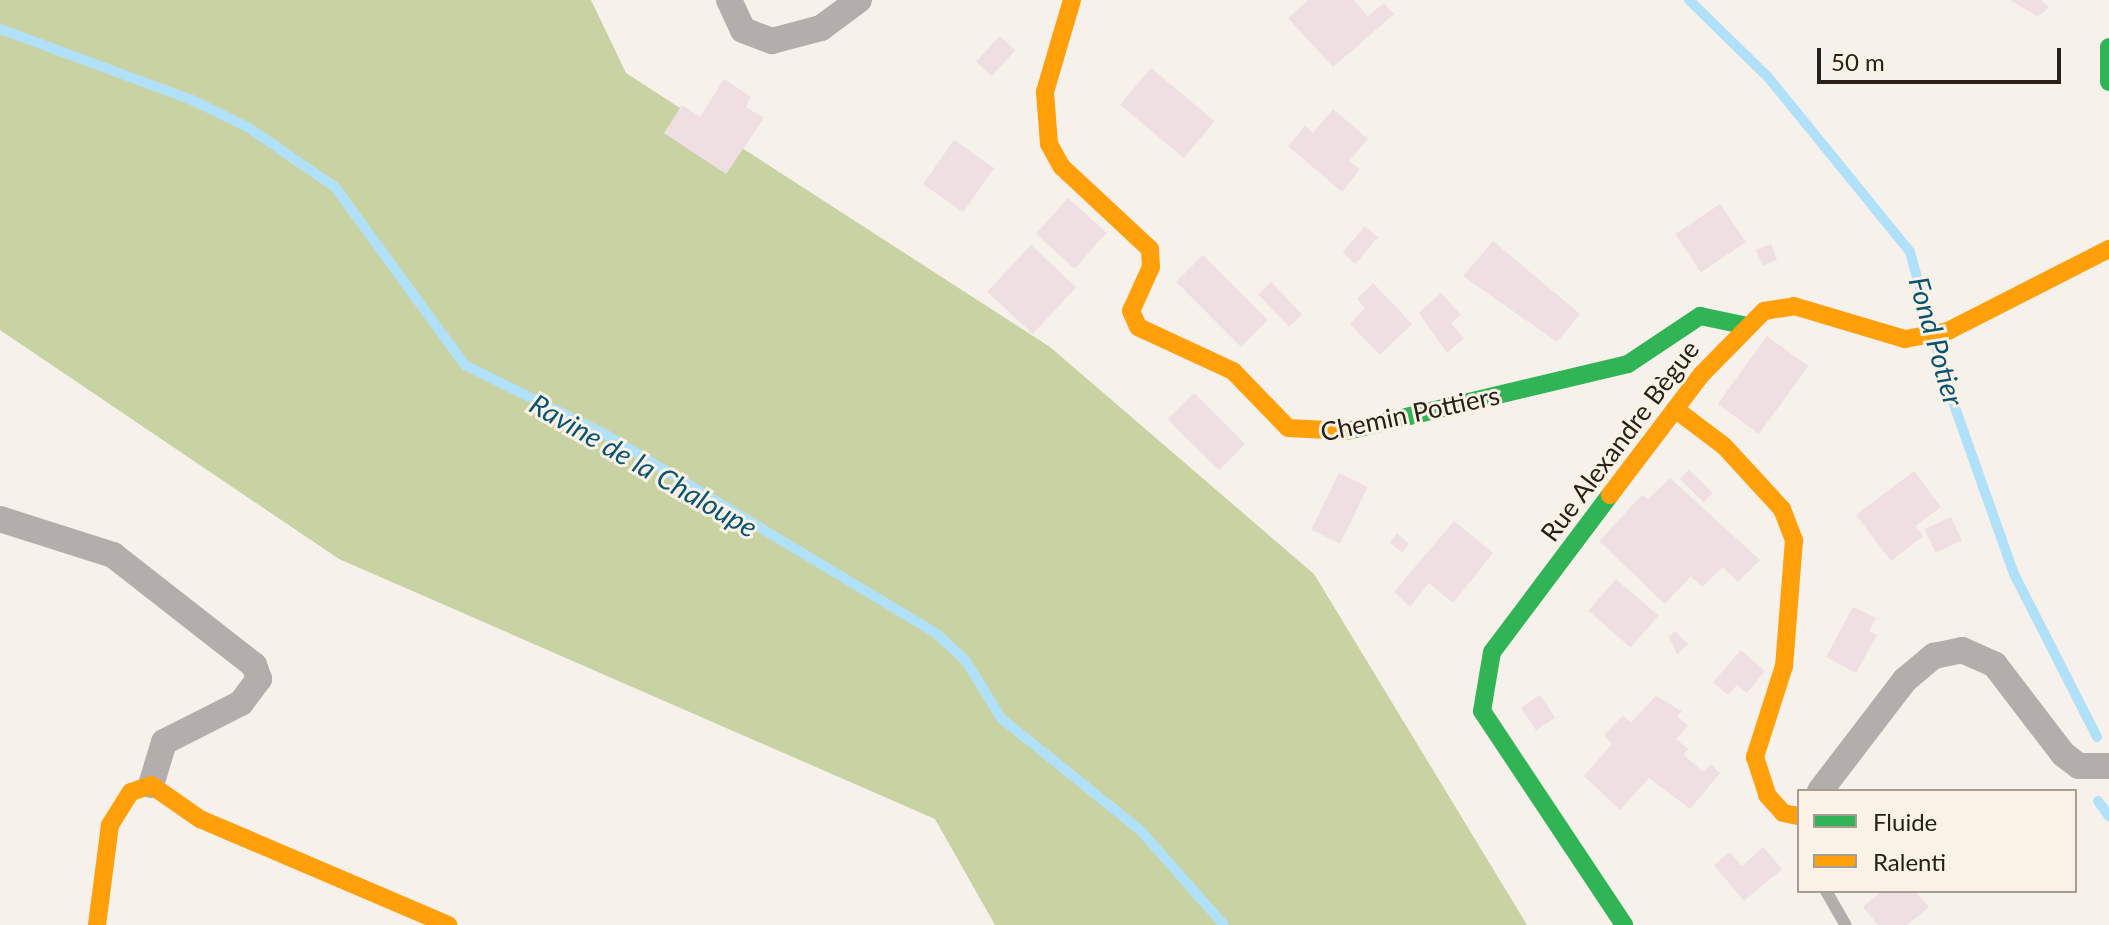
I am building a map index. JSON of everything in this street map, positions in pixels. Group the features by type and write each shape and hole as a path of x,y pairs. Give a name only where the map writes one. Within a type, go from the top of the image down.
{"street":[{"path":"729,0 743,30 772,41 821,28 859,0"},
{"name":"Chemin Pottiers","path":"1072,0 1045,92 1046,132 1062,167 1150,249 1151,267 1131,311 1138,327 1233,371 1288,428 1334,434 1595,374 1628,364 1700,316 1743,325"},
{"path":"2109,47 2109,82"},
{"name":"Rue Alexandre Bègue","path":"1624,925 1510,759 1482,711 1481,688 1492,652 1675,409 1743,325 1764,311 1794,306 1905,339 1948,331 2109,249"},
{"path":"1675,409 1724,446 1782,509 1794,540 1784,666 1755,757 1767,795 1795,816"},
{"path":"0,519 113,555 254,665 259,679 247,698 164,742 151,785"},
{"path":"1822,789 1905,680 1934,656 1962,650 1995,665 2063,754 2079,766 2109,766"},
{"path":"97,925 110,825 131,792 151,785"},
{"path":"151,785 200,819 448,925"}],"lane":[{"path":"1827,893 1846,925"}],"green space":[{"path":"0,0 591,0 626,73 1050,347 1314,574 1527,925 995,925 935,819 339,559 0,330"}],"building":[{"path":"1308,0 1353,0 1368,16 1384,3 1394,14 1333,67 1288,18"},
{"path":"2010,0 2041,0 2049,7 2038,17"},
{"path":"1000,36 1015,50 991,76 976,62"},
{"path":"1151,68 1215,121 1184,158 1120,105"},
{"path":"724,79 751,97 746,107 764,118 726,174 664,133 682,105 700,117"},
{"path":"1333,109 1368,139 1349,161 1360,169 1342,192 1288,146 1305,126 1313,133"},
{"path":"954,140 994,168 963,212 923,184"},
{"path":"1068,198 1107,233 1075,268 1036,234"},
{"path":"1720,204 1746,242 1701,272 1675,234"},
{"path":"1365,226 1378,237 1356,264 1343,253"},
{"path":"1493,241 1580,314 1557,342 1463,276"},
{"path":"1771,244 1777,260 1762,266 1756,250"},
{"path":"1031,245 1076,287 1033,334 987,292"},
{"path":"1203,255 1268,320 1241,347 1176,282"},
{"path":"1271,282 1302,314 1289,327 1258,295"},
{"path":"1373,283 1412,324 1380,355 1350,324 1365,308 1357,299"},
{"path":"1441,293 1461,315 1451,323 1464,338 1447,353 1419,313"},
{"path":"1767,336 1808,366 1759,434 1718,404"},
{"path":"1194,393 1245,444 1219,470 1168,419"},
{"path":"1689,470 1713,493 1704,502 1680,479"},
{"path":"1914,471 1941,507 1915,526 1923,536 1891,561 1856,515"},
{"path":"1339,473 1368,487 1340,544 1311,530"},
{"path":"1670,478 1760,560 1738,582 1723,567 1702,587 1691,576 1665,604 1599,541 1642,495 1648,499"},
{"path":"1951,517 1962,541 1936,553 1925,529"},
{"path":"1454,521 1493,553 1453,603 1429,583 1410,607 1394,592"},
{"path":"1397,533 1409,544 1402,552 1390,543"},
{"path":"1616,579 1658,616 1631,647 1588,611"},
{"path":"1853,607 1876,618 1869,631 1877,635 1856,673 1826,657"},
{"path":"1675,631 1688,644 1677,655 1669,637"},
{"path":"1741,650 1765,671 1747,693 1737,685 1728,695 1713,682"},
{"path":"1540,695 1555,717 1536,730 1521,708"},
{"path":"1656,696 1682,711 1677,716 1688,726 1676,739 1688,749 1683,754 1703,772 1711,764 1720,773 1690,809 1649,778 1620,810 1584,776 1612,744 1604,735 1623,715 1631,722"},
{"path":"1763,847 1782,869 1744,901 1714,865 1730,852 1742,866"},
{"path":"1880,893 1917,893 1929,907 1907,925 1878,925 1863,907"}],"waterway":[{"name":"Fond Potier","path":"1689,0 1768,77 1910,252 1946,382 2014,574 2097,737"},
{"name":"Ravine de la Chaloupe","path":"0,29 192,100 249,128 335,187 465,365 606,435 937,634 966,661 1001,718 1140,830 1224,925"},
{"name":"Fond Potier","path":"2098,801 2109,816"}],"traffic: fast":[{"path":"2109,47 2109,82"},
{"path":"1347,431 1628,364 1700,316 1743,325"},
{"path":"1610,495 1492,652 1482,711 1624,925"}],"traffic: slow":[{"path":"1072,0 1045,92 1049,144 1062,167 1150,249 1151,267 1131,311 1138,327 1233,371 1288,428 1347,431"},
{"path":"1610,495 1702,374 1764,311 1794,306 1905,339 1948,331 2109,249"},
{"path":"1675,409 1724,446 1782,509 1794,540 1784,666 1755,757 1767,795 1783,813 1797,816"},
{"path":"97,925 110,825 131,792 151,785 200,819 448,925"}]}
